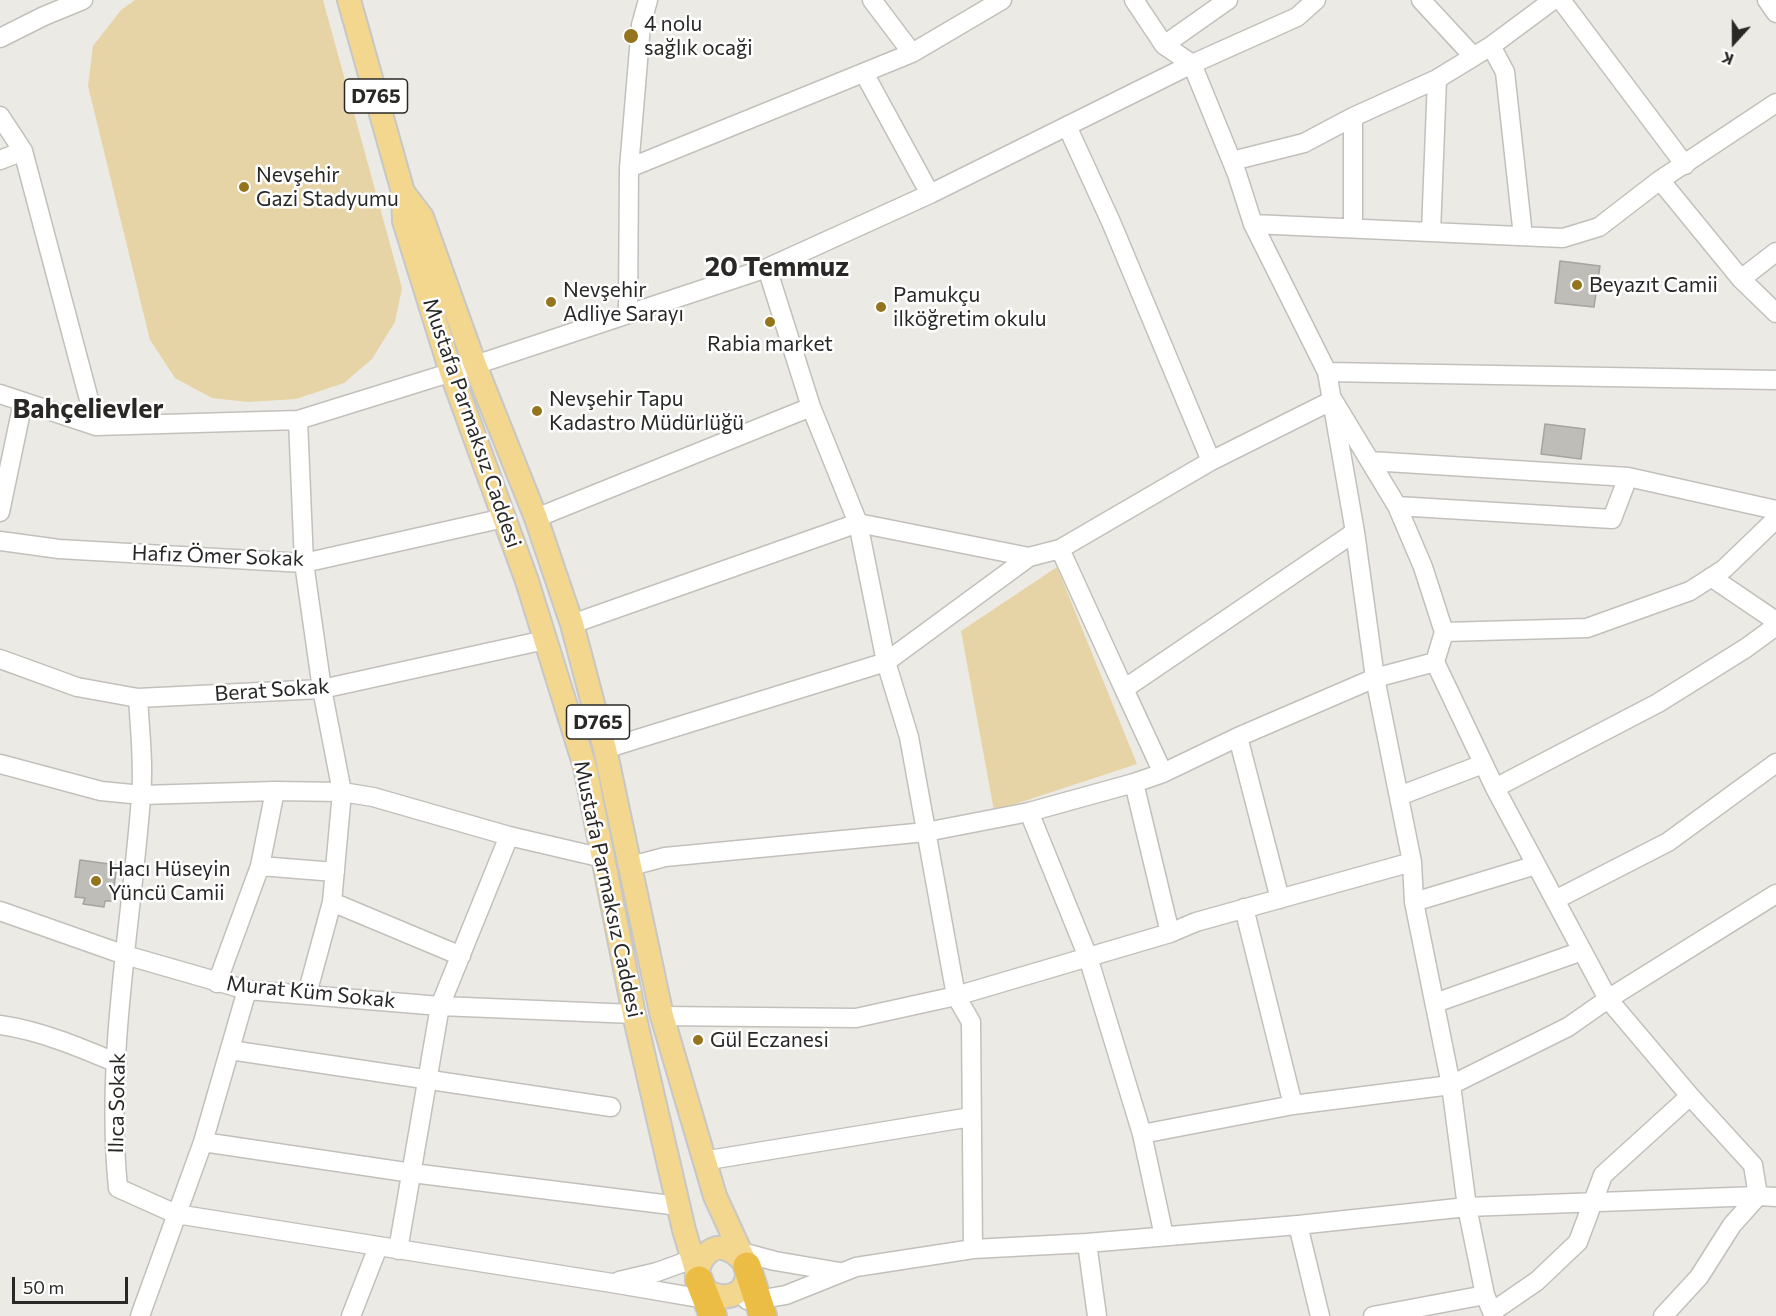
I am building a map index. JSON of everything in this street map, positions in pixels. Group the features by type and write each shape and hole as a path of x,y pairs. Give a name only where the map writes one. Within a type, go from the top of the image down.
{"highway":[{"name":"D765","path":"718,1275 760,1308"}],"main road":[{"name":"Mustafa Parmaksız Caddesi","path":"349,0 403,192 404,221 451,372 527,581 585,767 634,1014 684,1230 718,1275"},
{"name":"Mustafa Parmaksız Caddesi","path":"403,192 422,217 475,365 536,518 572,624 605,749 662,1016 715,1196 718,1275"}],"street":[{"path":"0,38 82,0"},
{"path":"628,314 629,168 640,25 648,0"},
{"path":"872,0 912,53"},
{"path":"629,168 912,53 1002,0"},
{"path":"1134,0 1164,45 1192,64 1232,161 1252,224 1328,372 1355,532 1375,678 1412,862 1414,902 1451,1084 1467,1207 1490,1308"},
{"path":"1164,45 1228,0"},
{"path":"0,394 96,426 298,420 475,365 767,267 930,194 1192,64 1297,17 1316,0"},
{"path":"1421,0 1473,56"},
{"path":"1232,161 1304,143 1353,117 1437,79 1491,46 1553,0"},
{"path":"1561,0 1685,165"},
{"path":"1767,0 1776,13"},
{"path":"1491,46 1505,72 1523,236"},
{"path":"864,73 930,194"},
{"path":"1431,232 1437,79"},
{"path":"1252,224 1563,238 1599,227 1660,180 1776,103"},
{"path":"0,116 23,151 96,426"},
{"path":"1353,117 1353,228"},
{"path":"1067,126 1111,222 1210,461"},
{"path":"0,160 23,151"},
{"path":"1660,180 1741,279 1776,313"},
{"path":"1741,279 1776,252"},
{"path":"767,267 811,407 858,523 886,662 909,737 956,996 971,1022 974,1249"},
{"path":"1328,372 1776,380"},
{"path":"605,749 886,662 1029,557 1060,549 1210,461 1333,400"},
{"path":"1333,400 1397,506 1423,567 1444,632 1435,662 1495,788 1536,866 1608,999 1690,1096 1753,1165 1758,1196"},
{"path":"0,512 23,402"},
{"path":"536,518 811,407"},
{"path":"298,420 304,562 322,689 342,792 332,902 307,994"},
{"path":"1370,461 1628,477 1776,510"},
{"path":"1397,506 1612,519 1628,477"},
{"name":"Hafız Ömer Sokak","path":"0,541 58,549 304,562 504,518"},
{"path":"1444,632 1587,628 1690,591 1724,569 1776,519"},
{"path":"572,624 858,523 1029,557"},
{"path":"1124,689 1355,532"},
{"path":"1060,549 1163,773"},
{"path":"1711,577 1776,621"},
{"path":"1495,788 1658,703 1746,648 1776,626"},
{"name":"Berat Sokak","path":"0,659 77,687 138,698 322,689 545,640"},
{"path":"631,866 665,857 926,832 1029,812 1163,773 1238,737 1375,678 1435,662"},
{"name":"Ilıca Sokak","path":"138,698 142,795 119,1012 114,1147 118,1188 176,1214"},
{"path":"1238,737 1280,899"},
{"path":"1555,900 1668,842 1776,763"},
{"path":"0,764 101,791 142,795 275,791 342,792 373,797 509,836 603,858"},
{"path":"1399,796 1484,764"},
{"path":"1134,783 1170,933"},
{"path":"217,982 260,866 275,791"},
{"path":"1029,812 1088,957 1142,1134 1164,1236"},
{"path":"398,1250 440,1006 509,836"},
{"path":"662,1016 856,1018 956,996 1170,933 1196,922 1412,862"},
{"path":"260,866 335,872"},
{"path":"1414,902 1536,866"},
{"path":"1142,1134 1293,1105 1451,1084 1568,1027 1608,999 1776,894"},
{"path":"332,902 461,956"},
{"path":"1244,908 1293,1105"},
{"name":"Murat Küm Sokak","path":"0,911 125,955 248,990 440,1006 634,1014"},
{"path":"1435,1003 1582,951"},
{"path":"140,1316 203,1142 248,990"},
{"path":"0,1025 27,1029 117,1063"},
{"path":"230,1050 611,1107"},
{"path":"1374,1316 1490,1308 1537,1281 1578,1242 1603,1176 1690,1096"},
{"path":"703,1161 971,1117"},
{"path":"203,1142 412,1173 679,1206"},
{"path":"1663,1316 1699,1277 1732,1225 1758,1196"},
{"path":"760,1308 856,1267 974,1249 1087,1243 1298,1226 1467,1207 1776,1197"},
{"path":"176,1214 612,1282 718,1275 840,1272"},
{"path":"1298,1226 1320,1316"},
{"path":"1087,1243 1097,1316"},
{"path":"351,1316 378,1247"},
{"path":"612,1282 657,1272 718,1275"}],"shaded area":[{"name":"Nevşehir Gazi Stadyumu","path":"135,0 323,0 402,288 395,322 372,359 344,383 296,399 248,402 212,398 175,378 150,340 88,86 93,46 121,10"},
{"path":"1057,567 1137,764 994,811 961,631"}],"building":[{"name":"Beyazıt Camii","path":"1560,261 1600,266 1594,307 1555,303"},
{"path":"1545,424 1585,429 1581,459 1541,454"},
{"name":"Hacı Hüseyin Yüncü Camii","path":"80,860 117,865 112,901 105,901 104,907 83,904 85,898 75,897"}],"place":[{"name":"4 nolu sağlık ocaği","path":"631,36"},
{"name":"Nevşehir Gazi Stadyumu","path":"244,187"},
{"name":"Beyazıt Camii","path":"1577,285"},
{"name":"Nevşehir Adliye Sarayı","path":"551,302"},
{"name":"Pamukçu ilköğretim okulu","path":"881,307"},
{"name":"Rabia market","path":"770,322"},
{"name":"Nevşehir Tapu Kadastro Müdürlüğü","path":"537,411"},
{"name":"Hacı Hüseyin Yüncü Camii","path":"96,881"},
{"name":"Gül Eczanesi","path":"698,1040"}],"district":[{"name":"20 Temmuz","path":"777,267"},
{"name":"Bahçelievler","path":"88,409"}]}
